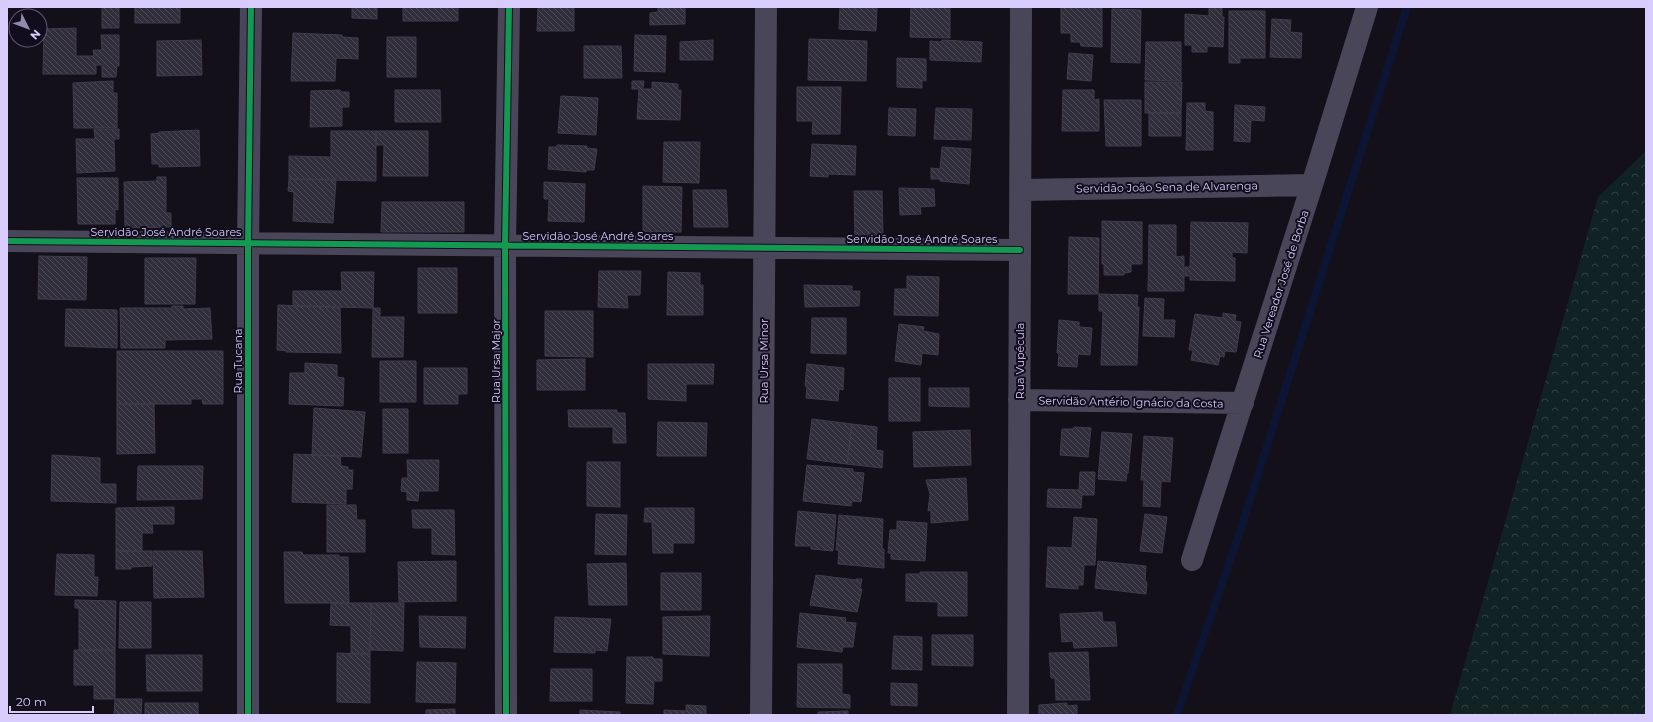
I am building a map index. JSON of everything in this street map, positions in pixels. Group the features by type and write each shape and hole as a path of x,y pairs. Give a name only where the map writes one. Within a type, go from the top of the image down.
{"street":[{"name":"Rua Tucana","path":"248,715 248,243 251,7"},
{"name":"Rua Ursa Major","path":"506,715 506,245 508,7"},
{"name":"Rua Ursa Minor","path":"761,715 766,7"},
{"name":"Rua Vupécula","path":"1018,715 1022,7"},
{"name":"Rua Vereador José de Borba","path":"1192,560 1312,185 1367,7"},
{"name":"Servidão João Sena de Alvarenga","path":"1021,190 1312,185"},
{"name":"Servidão José André Soares","path":"7,241 1020,250"},
{"name":"Servidão Antério Ignácio da Costa","path":"1020,400 1243,403"}],"green space":[{"path":"1646,151 1646,715 1450,715 1598,197"}],"building":[{"path":"102,7 119,7 119,28 102,28"},
{"path":"135,7 180,7 180,23 135,23"},
{"path":"352,7 377,7 377,19 352,18"},
{"path":"403,7 458,7 458,21 403,21"},
{"path":"538,7 574,7 574,31 537,31"},
{"path":"658,7 685,7 685,24 650,25 650,13 658,12"},
{"path":"840,7 877,8 876,31 839,29"},
{"path":"911,7 950,7 950,38 910,37"},
{"path":"1061,7 1102,7 1102,47 1081,46 1080,42 1071,42 1071,33 1061,33"},
{"path":"1209,7 1222,7 1222,17 1224,17 1223,47 1207,46 1207,52 1192,52 1192,45 1185,45 1185,14 1209,16"},
{"path":"1112,9 1141,10 1140,63 1111,62"},
{"path":"1229,11 1265,11 1265,58 1240,58 1240,63 1229,63"},
{"path":"1272,19 1291,20 1290,32 1302,33 1301,58 1270,57"},
{"path":"76,28 76,56 94,56 93,50 102,50 101,35 119,35 119,66 117,66 116,77 102,77 102,65 96,65 96,74 43,74 44,48 48,48 48,29"},
{"path":"293,33 342,35 342,37 358,38 358,59 336,58 335,81 291,81"},
{"path":"635,35 666,36 665,72 634,71"},
{"path":"387,37 416,37 416,77 387,77"},
{"path":"809,39 867,41 866,81 808,80"},
{"path":"201,40 202,75 157,76 157,41"},
{"path":"713,40 713,60 680,60 680,42"},
{"path":"942,40 982,42 981,62 930,60 930,41 941,42"},
{"path":"1146,42 1181,42 1181,81 1145,80"},
{"path":"584,46 621,46 622,78 584,78"},
{"path":"1069,53 1093,55 1091,81 1067,79"},
{"path":"897,58 926,59 926,81 922,80 922,88 897,87"},
{"path":"113,81 113,93 117,93 117,128 74,128 73,83"},
{"path":"632,81 644,81 643,89 652,89 652,82 678,84 678,90 681,90 680,120 637,119 639,89 632,89"},
{"path":"1145,82 1182,82 1181,113 1145,113"},
{"path":"797,87 841,87 840,134 812,134 813,121 797,121"},
{"path":"340,90 340,92 349,92 349,107 342,107 342,126 310,127 311,91"},
{"path":"395,90 440,90 441,122 395,122"},
{"path":"1063,90 1094,90 1094,100 1099,99 1099,131 1062,131"},
{"path":"561,96 598,98 596,135 558,133"},
{"path":"1104,100 1141,100 1141,146 1106,146"},
{"path":"1187,103 1205,103 1205,111 1213,112 1213,150 1186,150"},
{"path":"1235,105 1265,107 1264,121 1251,120 1250,142 1234,141"},
{"path":"889,108 916,109 915,136 888,135"},
{"path":"936,108 972,109 971,140 934,139"},
{"path":"1149,113 1181,113 1181,136 1149,136"},
{"path":"94,129 119,129 119,139 114,139 115,171 77,173 76,139 95,139"},
{"path":"199,130 200,166 159,167 159,164 152,164 151,134 159,132"},
{"path":"331,131 376,131 376,181 289,179 289,156 331,157"},
{"path":"376,131 428,131 428,176 383,176 384,145 376,145"},
{"path":"664,142 700,142 699,183 663,182"},
{"path":"812,144 856,146 855,175 828,174 828,177 810,176"},
{"path":"557,145 587,146 587,148 597,149 594,170 586,170 586,172 548,169 549,147 557,147"},
{"path":"942,147 971,149 969,184 931,179 931,168 940,169"},
{"path":"157,177 166,177 166,213 171,213 171,227 125,228 124,182 157,181"},
{"path":"77,178 118,178 118,210 115,209 115,224 78,224"},
{"path":"289,179 336,180 333,223 293,221 294,192 288,191"},
{"path":"544,182 585,184 584,222 548,221 549,199 544,199"},
{"path":"643,186 682,187 681,232 643,232"},
{"path":"899,188 934,189 935,206 920,207 921,214 900,215"},
{"path":"693,190 726,190 728,227 694,227"},
{"path":"854,191 882,191 883,236 855,237"},
{"path":"382,202 464,202 464,232 381,232"},
{"path":"1102,221 1142,222 1142,264 1131,264 1131,272 1124,273 1124,275 1104,275 1104,264 1102,264"},
{"path":"1191,222 1248,223 1247,253 1232,252 1232,258 1235,258 1235,281 1190,280 1190,276 1185,276 1185,267 1190,267"},
{"path":"1149,225 1176,225 1176,257 1184,256 1184,291 1148,291"},
{"path":"1069,237 1099,238 1098,294 1068,294"},
{"path":"39,256 87,257 86,300 38,299"},
{"path":"145,258 196,258 195,304 145,304"},
{"path":"418,268 457,268 457,313 418,313"},
{"path":"599,271 641,271 640,295 627,295 628,308 598,307"},
{"path":"341,272 374,272 373,308 293,306 293,291 342,291"},
{"path":"668,272 700,273 700,285 703,285 703,315 667,315"},
{"path":"907,276 939,277 938,316 894,315 895,289 907,289"},
{"path":"804,285 852,286 852,291 860,291 859,306 805,307"},
{"path":"1099,294 1138,295 1137,365 1101,365 1103,311 1099,311"},
{"path":"1145,298 1164,299 1163,320 1175,320 1174,337 1143,336"},
{"path":"278,305 340,307 341,353 286,352 287,351 277,350"},
{"path":"172,306 183,306 183,309 210,308 212,339 165,340 165,348 121,348 120,308 172,308"},
{"path":"373,308 380,308 380,317 404,317 403,357 372,357"},
{"path":"66,309 117,310 117,348 65,346"},
{"path":"545,311 593,311 593,357 545,356"},
{"path":"1223,313 1236,315 1235,321 1241,322 1236,352 1225,351 1224,357 1220,356 1218,365 1191,360 1193,350 1189,350 1195,314 1223,318"},
{"path":"812,318 846,318 846,354 811,353"},
{"path":"1059,320 1079,322 1079,327 1092,328 1090,355 1078,354 1077,367 1058,366 1059,353 1057,353"},
{"path":"899,324 924,327 923,331 939,334 938,355 922,353 921,365 895,361"},
{"path":"117,351 223,351 223,404 203,404 202,399 191,399 191,404 117,404"},
{"path":"585,359 585,390 537,390 537,360"},
{"path":"380,361 416,361 416,402 380,402"},
{"path":"305,363 337,365 337,377 344,378 343,406 289,404 290,373 305,373"},
{"path":"648,364 714,364 713,384 686,384 686,401 648,399"},
{"path":"807,364 844,368 843,390 839,389 838,401 806,398 807,386 805,386"},
{"path":"424,368 467,368 467,394 458,394 458,404 424,404"},
{"path":"889,378 920,378 920,421 889,421"},
{"path":"929,388 969,388 969,407 929,406"},
{"path":"117,404 154,404 155,453 117,454"},
{"path":"314,408 365,412 361,457 312,455"},
{"path":"383,409 408,409 408,453 383,453"},
{"path":"568,410 617,410 617,413 625,413 626,443 613,443 613,427 569,427"},
{"path":"812,419 852,424 847,464 807,459"},
{"path":"658,422 707,423 706,456 657,456"},
{"path":"852,424 877,427 876,450 883,451 882,468 847,464"},
{"path":"1074,427 1091,428 1088,457 1060,455 1062,429 1073,429"},
{"path":"970,430 971,465 914,467 913,432"},
{"path":"1102,432 1132,434 1126,481 1098,479"},
{"path":"1144,436 1173,438 1170,482 1161,481 1160,507 1143,506 1144,480 1141,480"},
{"path":"294,454 340,456 341,466 348,467 348,470 353,470 352,489 346,489 346,504 292,502"},
{"path":"52,455 100,458 100,484 116,484 116,503 51,501"},
{"path":"407,460 439,460 438,491 419,491 418,501 407,500 407,492 401,491 402,478 408,478"},
{"path":"587,462 620,462 620,507 587,506"},
{"path":"807,465 853,469 853,472 864,473 861,502 852,501 851,506 803,501"},
{"path":"138,466 203,466 202,499 137,500"},
{"path":"1080,472 1095,472 1094,495 1082,495 1081,508 1047,507 1048,489 1079,490"},
{"path":"966,478 968,520 931,523 931,510 928,511 930,494 926,480"},
{"path":"327,505 356,505 357,520 365,520 365,552 327,552"},
{"path":"174,507 174,524 152,524 153,533 142,533 142,551 116,551 116,508"},
{"path":"645,508 694,508 694,543 673,543 673,553 653,553 652,522 644,522"},
{"path":"412,510 454,510 455,555 432,554 432,528 413,528"},
{"path":"798,511 836,515 833,551 811,549 811,546 795,546"},
{"path":"596,514 627,515 626,555 595,554"},
{"path":"1145,514 1167,517 1162,553 1140,551"},
{"path":"839,515 883,519 882,549 884,549 884,568 838,564 839,550 836,550"},
{"path":"1074,517 1097,519 1095,565 1084,565 1083,585 1078,585 1078,589 1046,587 1048,547 1072,548"},
{"path":"897,521 927,523 925,561 891,559 891,553 888,553 890,530 897,530"},
{"path":"116,551 152,551 152,566 131,567 131,569 116,569"},
{"path":"153,551 202,551 204,597 154,598"},
{"path":"284,552 302,552 303,555 339,555 339,557 348,557 349,603 285,603"},
{"path":"57,554 94,555 94,577 98,577 97,596 55,595"},
{"path":"456,561 456,601 399,602 398,562"},
{"path":"1098,561 1146,566 1146,594 1095,588"},
{"path":"626,563 627,605 589,605 587,564"},
{"path":"920,572 967,572 967,616 938,616 938,602 906,601 906,574 920,574"},
{"path":"661,573 701,573 701,610 661,610"},
{"path":"816,575 856,580 862,579 860,589 862,589 857,612 810,605"},
{"path":"75,600 116,601 115,650 79,650 79,608 75,608"},
{"path":"120,602 151,602 151,648 119,648"},
{"path":"331,603 371,603 370,654 351,654 351,626 330,625"},
{"path":"371,603 404,603 403,651 370,650"},
{"path":"1102,612 1103,622 1115,622 1117,646 1074,648 1073,641 1062,642 1060,614"},
{"path":"800,613 846,618 845,622 856,623 853,647 843,647 842,652 797,647"},
{"path":"419,616 466,617 465,648 420,647"},
{"path":"710,616 709,656 663,654 663,617"},
{"path":"555,617 611,619 607,651 595,650 595,653 554,652"},
{"path":"932,635 973,635 973,666 932,665"},
{"path":"894,636 922,637 922,670 892,669"},
{"path":"74,650 115,650 115,699 94,699 94,685 74,685"},
{"path":"1088,652 1090,700 1056,700 1055,678 1051,678 1049,653"},
{"path":"337,653 370,654 370,703 337,702"},
{"path":"146,655 202,655 202,691 147,691"},
{"path":"627,657 653,657 653,659 662,659 662,681 654,681 653,704 626,703"},
{"path":"417,662 456,663 455,703 416,702"},
{"path":"798,664 842,664 842,694 850,695 850,708 797,707"},
{"path":"551,669 592,669 592,701 550,701"},
{"path":"891,683 917,684 917,706 891,705"},
{"path":"115,699 142,699 141,715 114,715"},
{"path":"145,703 198,703 198,715 145,715"},
{"path":"1067,703 1067,706 1077,705 1077,715 1039,715 1039,705"},
{"path":"686,705 706,706 706,715 664,715 664,710 686,711"},
{"path":"455,709 455,715 426,715 426,710"},
{"path":"580,710 620,712 620,715 580,715"},
{"path":"848,711 848,715 818,715 818,712"}],"waterway":[{"path":"1177,715 1239,534 1407,7"}],"cycle path":[{"path":"248,715 248,243 251,7"},
{"path":"506,715 505,245 509,7"},
{"path":"7,241 1020,250"}]}
